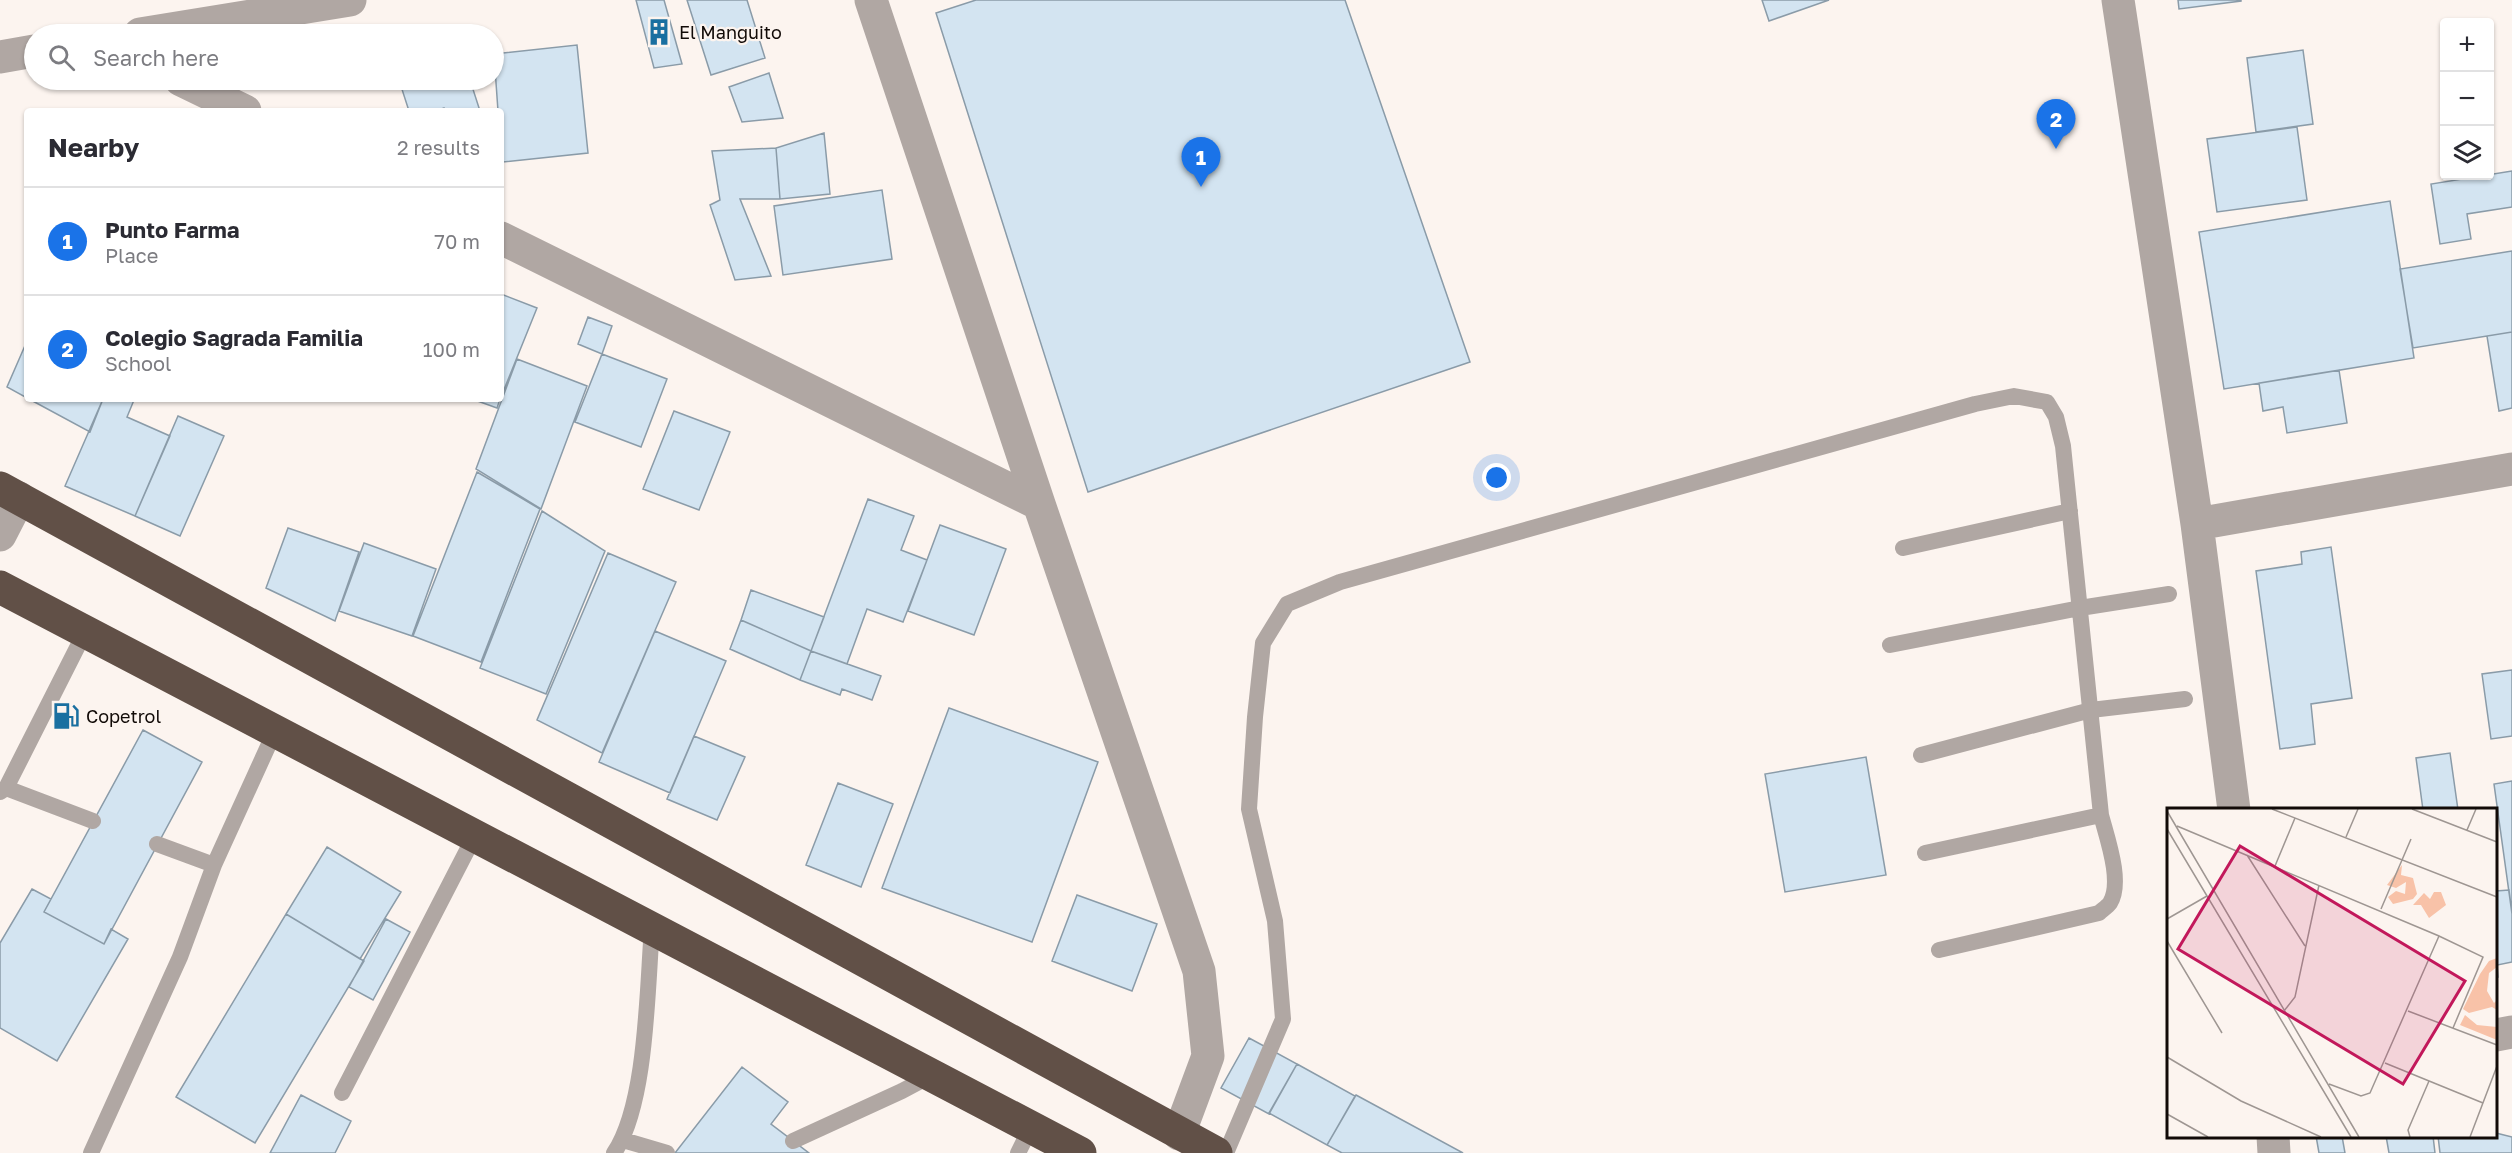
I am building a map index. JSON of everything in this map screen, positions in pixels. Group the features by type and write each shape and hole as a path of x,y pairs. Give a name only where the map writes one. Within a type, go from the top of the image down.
{"highway":[{"path":"10,493 1216,1153"},
{"path":"0,587 932,1075 1025,1140 1080,1153"}],"street":[{"path":"202,24 350,0"},
{"path":"871,0 1039,504 1199,971 1208,1056 1179,1134"},
{"path":"2118,0 2197,524 2234,808"},
{"path":"0,57 24,53"},
{"path":"202,90 239,108"},
{"path":"504,239 1039,504"},
{"path":"2197,524 2512,469"},
{"path":"0,535 10,493"},
{"path":"2497,1035 2512,1032"},
{"path":"2272,1138 2274,1153"}],"lane":[{"path":"1226,1153 1282,1019 1275,921 1249,809 1263,643 1287,603 1351,578 1975,404 2014,396 2047,402 2056,417 2063,446 2101,815 2112,856 2115,886 2110,903 2099,913 1939,950"},
{"path":"1903,548 2070,511"},
{"path":"1890,645 2080,608 2169,594"},
{"path":"85,632 3,790 93,821"},
{"path":"1921,755 2091,710 2185,699"},
{"path":"91,1153 180,957 214,865 275,731"},
{"path":"1925,853 2101,815"},
{"path":"342,1093 475,835"},
{"path":"157,844 214,865"},
{"path":"652,928 640,1068 633,1106 618,1146 667,1153"},
{"path":"794,1141 932,1075"}],"building":[{"name":"El Manguito","path":"636,0 664,0 682,64 654,68"},
{"path":"687,0 747,0 765,58 711,75"},
{"path":"976,0 1345,0 1470,362 1088,492 936,13"},
{"path":"1762,0 1829,0 1769,21"},
{"path":"2178,0 2241,0 2241,1 2179,9"},
{"path":"577,45 588,153 504,162 504,108 498,108 497,90 504,90 504,53"},
{"path":"2303,50 2313,124 2256,132 2247,58"},
{"path":"769,73 783,118 742,122 729,87"},
{"path":"402,90 473,90 479,108 444,108 408,108"},
{"path":"2297,127 2307,200 2217,212 2207,139"},
{"path":"824,133 830,194 780,199 776,148"},
{"path":"776,148 780,199 740,199 771,276 735,280 710,205 720,200 712,151"},
{"path":"2512,171 2512,207 2467,214 2471,239 2440,244 2431,184 2456,180 2494,180 2494,174"},
{"path":"882,190 892,259 783,275 774,206"},
{"path":"2390,201 2414,358 2224,389 2199,232"},
{"path":"2512,251 2512,332 2413,348 2400,269"},
{"path":"504,295 537,308 504,390"},
{"path":"588,317 612,326 602,354 578,344"},
{"path":"2512,332 2512,408 2499,411 2487,336"},
{"path":"24,348 24,396 7,387"},
{"path":"602,354 667,379 641,447 575,422"},
{"path":"517,359 587,386 541,509 476,469 501,402 504,402 504,394"},
{"path":"2339,370 2347,423 2287,433 2283,407 2263,411 2259,383"},
{"path":"35,402 102,402 90,432"},
{"path":"102,402 133,402 127,417 170,436 135,516 65,486"},
{"path":"480,402 499,402 497,408"},
{"path":"674,411 730,432 699,510 643,489"},
{"path":"178,416 224,436 180,536 135,516"},
{"path":"477,472 540,509 481,662 413,636"},
{"path":"868,499 914,516 901,550 927,560 903,622 867,609 847,664 811,651"},
{"path":"542,511 605,551 546,694 480,668"},
{"path":"940,525 1006,549 974,635 908,611"},
{"path":"288,528 359,552 335,621 266,588"},
{"path":"364,543 436,569 412,636 339,611"},
{"path":"2331,547 2352,698 2311,704 2315,744 2280,749 2256,571 2302,564 2301,552"},
{"path":"608,553 676,582 602,753 537,720"},
{"path":"751,590 824,617 811,651 741,620"},
{"path":"741,620 811,651 800,680 730,649"},
{"path":"655,631 726,661 670,793 599,762"},
{"path":"811,651 881,676 872,700 842,689 840,695 800,680"},
{"path":"2512,670 2512,736 2491,739 2482,674"},
{"path":"949,708 1098,762 1032,942 882,888"},
{"path":"143,730 202,762 104,944 44,912"},
{"path":"694,736 745,757 717,820 667,799"},
{"path":"2450,753 2458,808 2423,808 2416,758"},
{"path":"1866,757 1886,875 1785,892 1765,774"},
{"path":"2512,781 2512,914 2494,784"},
{"path":"838,783 893,804 861,887 806,865"},
{"path":"327,847 401,892 360,959 286,914"},
{"path":"32,889 51,899 44,912 104,944 111,929 128,939 57,1061 0,1028 0,943"},
{"path":"2509,890 2512,913 2512,962 2497,965 2497,891"},
{"path":"1077,895 1157,924 1132,991 1052,961"},
{"path":"286,914 364,961 255,1143 176,1097"},
{"path":"386,919 410,932 373,1000 349,987"},
{"path":"1249,1038 1297,1064 1269,1114 1221,1088"},
{"path":"1297,1064 1355,1096 1327,1145 1269,1113"},
{"path":"742,1067 788,1102 771,1124 809,1153 675,1153"},
{"path":"301,1095 351,1121 335,1153 270,1153"},
{"path":"1356,1095 1463,1153 1342,1153 1327,1145"},
{"path":"2497,1133 2512,1137 2512,1153 2440,1153 2438,1138 2497,1138"},
{"path":"2316,1138 2342,1138 2345,1153 2319,1153"},
{"path":"2386,1138 2433,1138 2435,1153 2389,1153"}],"place":[{"name":"El Manguito","path":"659,32"},
{"name":"Colegio Sagrada Familia","path":"2056,149"},
{"name":"Punto Farma","path":"1201,187"},
{"name":"Copetrol","path":"66,716"}]}
